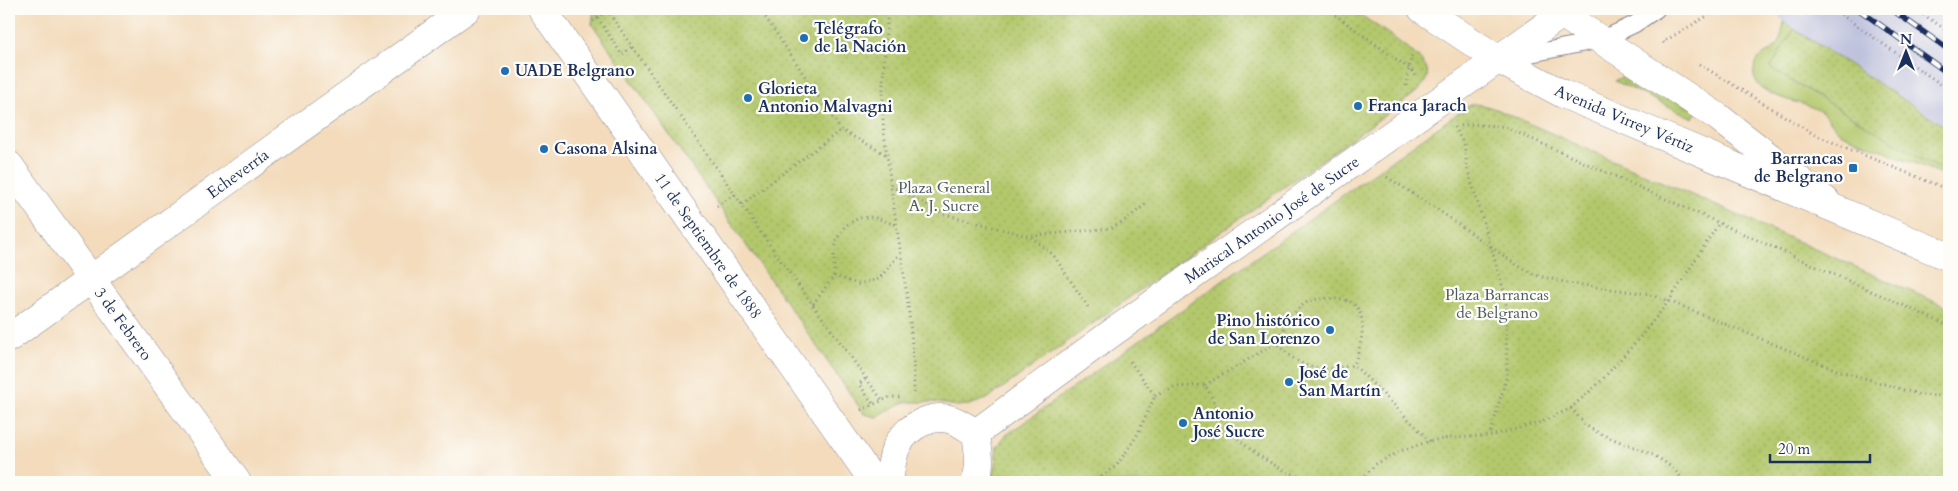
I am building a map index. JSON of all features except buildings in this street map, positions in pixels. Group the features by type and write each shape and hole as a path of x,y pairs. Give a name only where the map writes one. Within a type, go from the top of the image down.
{"street":[{"name":"Echeverría","path":"9,338 468,9"},
{"name":"11 de Septiembre de 1888","path":"542,9 874,482"},
{"name":"Avenida Virrey Vértiz","path":"1422,9 1499,60 1563,94 1949,257"},
{"name":"Avenida Virrey Vértiz","path":"1561,11 1601,40 1718,117 1836,209"},
{"name":"Mariscal Antonio José de Sucre","path":"976,433 1109,335 1499,60 1561,11"},
{"name":"3 de Febrero","path":"9,165 237,482"},
{"path":"889,482 897,445 908,430 923,422 937,418 954,420 976,433 980,457 978,476 975,482"}],"lane":[{"path":"1499,60 1601,40 1635,24 1658,9"}],"path":[{"path":"760,9 841,130 887,155"},
{"path":"888,9 884,60 883,116 896,225 909,308 914,390"},
{"path":"1327,9 1410,69"},
{"path":"1671,47 1663,42 1719,9"},
{"path":"1833,9 1949,90"},
{"path":"1915,9 1949,32"},
{"path":"593,21 608,10 742,204 865,379 882,400"},
{"path":"598,18 622,55 633,46"},
{"path":"1697,63 1815,135 1949,190"},
{"path":"1449,120 1464,144 1467,167 1493,249 1506,298 1507,375 1490,436"},
{"path":"1447,133 1454,128 1472,124 1505,127 1949,326"},
{"path":"742,204 841,130"},
{"path":"1392,170 1385,175 1493,249 1535,275 1568,283 1647,294 1669,301 1836,370 1921,395 1949,396"},
{"path":"891,186 944,214 1031,236 1081,233 1111,228 1127,219 1146,204"},
{"path":"721,203 736,194"},
{"path":"813,304 834,276 834,253 838,237 845,226 859,218 872,217 896,225"},
{"path":"1358,482 1376,464 1400,451 1430,441 1490,436 1542,422 1571,408 1600,382 1638,341 1669,301 1719,223"},
{"path":"1031,236 1054,256 1088,308"},
{"path":"834,276 858,284 878,279 900,253"},
{"path":"1093,482 1117,465 1136,436 1155,396 1175,387 1205,385 1276,343 1293,314 1309,301 1330,298 1349,301 1359,312 1363,329 1361,346 1354,365"},
{"path":"1276,343 1289,356 1312,368 1330,370 1354,365"},
{"path":"1128,359 1136,353"},
{"path":"1354,365 1430,441"},
{"path":"1133,366 1155,396"},
{"path":"865,379 859,384 872,404 890,397 914,396"},
{"path":"1205,385 1237,438 1274,465 1311,482"},
{"path":"1571,408 1588,427 1646,451 1662,460 1684,482"}],"shaded area":[{"path":"1773,9 1949,9 1949,128 1784,22"}],"green space":[{"name":"Plaza General A. J. Sucre","path":"594,9 1352,9 1415,55 1423,63 1428,73 1424,84 1413,95 987,399 969,405 957,406 933,402 905,402 876,417 864,414 592,24"},
{"path":"1784,22 1794,29 1770,68 1948,174 1949,177 1842,134 1818,110 1774,95 1756,82 1754,73 1757,61 1775,47 1781,37"},
{"path":"1794,29 1949,129 1949,175 1769,68"},
{"path":"1629,72 1697,111 1693,118 1615,81"},
{"name":"Plaza Barrancas de Belgrano","path":"1475,104 1496,109 1949,308 1949,482 993,482 997,447 1005,436 1468,106"}],"railway":[{"path":"1858,9 1949,74"},
{"path":"1891,9 1949,50"}],"place":[{"name":"Telégrafo de la Nación","path":"804,38"},
{"name":"UADE Belgrano","path":"505,71"},
{"name":"Glorieta Antonio Malvagni","path":"748,98"},
{"name":"Franca Jarach","path":"1358,106"},
{"name":"Casona Alsina","path":"544,149"},
{"name":"Barrancas de Belgrano","path":"1853,168"},
{"name":"Pino histórico de San Lorenzo","path":"1330,330"},
{"name":"José de San Martín","path":"1289,382"},
{"name":"Antonio José Sucre","path":"1183,423"}]}
